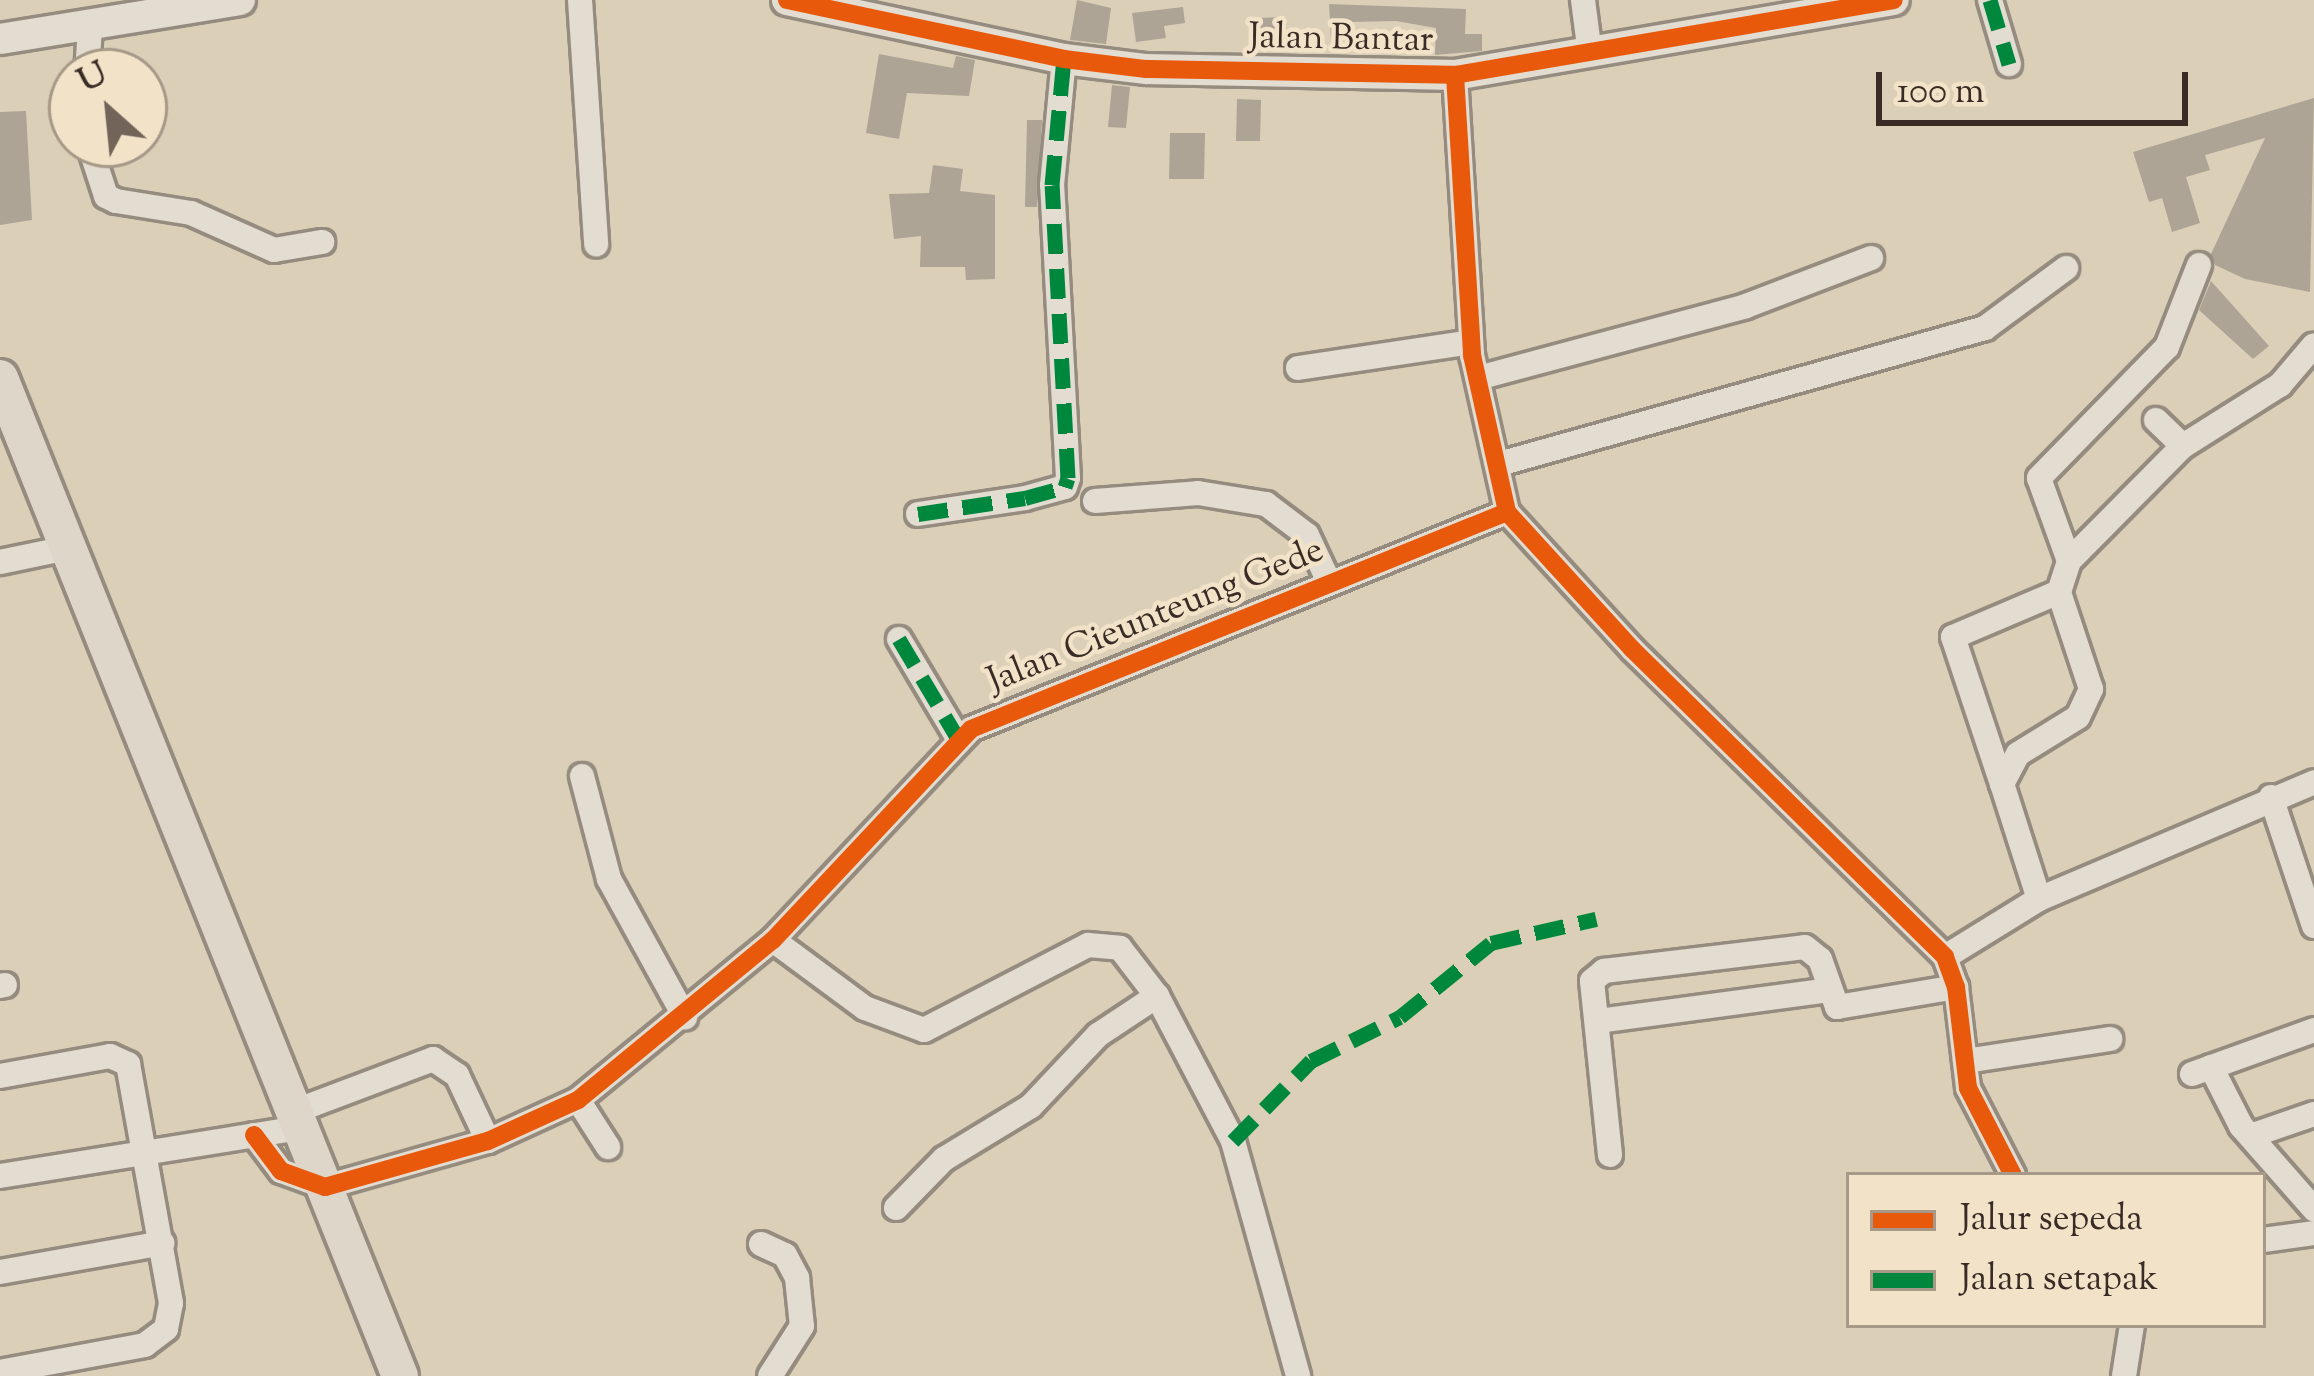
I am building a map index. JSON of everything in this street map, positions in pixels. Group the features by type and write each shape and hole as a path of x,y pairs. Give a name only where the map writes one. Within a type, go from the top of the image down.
{"main road":[{"path":"0,378 400,1376"}],"street":[{"path":"0,39 240,0"},
{"path":"580,0 596,244"},
{"name":"Jalan Bantar","path":"788,0 1064,59 1146,69 1455,75 1894,0"},
{"path":"1583,0 1590,54"},
{"path":"1990,0 2009,64"},
{"path":"89,48 90,28"},
{"path":"918,514 1024,498 1065,487 1068,478 1052,185 1064,59"},
{"path":"1455,75 1471,342 1507,512 1632,649 1945,957 1956,987 1965,1061 1983,1126 2011,1172"},
{"path":"95,168 116,201 191,213 274,250 322,242"},
{"path":"1478,378 1746,306 1871,258"},
{"path":"2069,561 2039,478 2167,347 2199,265"},
{"path":"1499,464 1985,328 2066,268"},
{"path":"1298,368 1471,342"},
{"path":"2002,784 2018,754 2078,717 2091,688 2060,592 2069,561 2183,446 2279,386 2314,345"},
{"path":"2156,420 2183,446"},
{"path":"1096,501 1198,493 1266,503 1306,535 1329,582"},
{"name":"Jalan Cieunteung Gede","path":"325,1187 488,1141 578,1100 685,1017 772,940 959,740 1009,709 1507,512"},
{"path":"0,562 68,548"},
{"path":"2038,899 1953,637 2060,592"},
{"path":"899,639 959,740"},
{"path":"582,776 623,912 685,1017"},
{"path":"1945,957 2038,899 2314,782"},
{"path":"2271,797 2314,926"},
{"path":"772,940 865,1009 936,1028 1088,945 1105,943 1130,957 1156,996 1233,1142 1298,1376"},
{"path":"1610,1155 1592,981 1604,971 1805,947 1820,958 1838,1007 1956,987"},
{"path":"1598,1021 1830,989"},
{"path":"896,1208 944,1159 1031,1106 1098,1035 1156,996"},
{"path":"2314,1030 2202,1071 2314,1209"},
{"path":"1965,1061 2110,1040"},
{"path":"0,1076 123,1058 147,1151 170,1316 156,1340 0,1372"},
{"path":"0,1176 254,1135 434,1059 457,1075 488,1141"},
{"path":"578,1100 608,1148"},
{"path":"2256,1134 2314,1114"},
{"path":"254,1135 281,1171 325,1187"},
{"path":"2266,1240 2314,1232"},
{"path":"0,1272 162,1243"},
{"path":"761,1244 785,1255 797,1278 802,1326 770,1376"},
{"path":"2124,1376 2132,1328"}],"building":[{"path":"1077,0 1111,8 1106,44 1070,40"},
{"path":"1329,4 1466,9 1465,34 1482,34 1482,51 1435,55 1436,28 1396,21 1350,22 1352,39 1331,40"},
{"path":"1183,7 1185,23 1164,26 1166,38 1136,42 1132,13"},
{"path":"1286,17 1288,48 1261,46 1259,18"},
{"path":"879,54 953,68 956,56 975,60 969,96 907,93 899,139 866,133"},
{"path":"1112,85 1130,87 1126,128 1108,127"},
{"path":"2314,98 2310,292 2245,279 2215,265 2211,254 2265,138 2205,155 2210,170 2186,177 2200,223 2172,232 2162,198 2149,202 2133,152"},
{"path":"1237,99 1261,100 1260,141 1236,141"},
{"path":"26,111 32,220 0,225 0,112"},
{"path":"1027,120 1042,120 1037,207 1025,207"},
{"path":"1170,133 1205,133 1204,179 1169,179"},
{"path":"933,165 963,169 960,191 995,195 995,279 966,280 965,267 920,267 921,236 894,239 889,194 929,193"},
{"path":"2211,281 2269,346 2253,359 2199,310"}],"marked path":[{"path":"1990,0 2009,64"},
{"path":"918,514 1025,498 1065,487 1068,478 1052,185 1064,59"},
{"path":"899,639 959,740"},
{"path":"1233,1141 1311,1061 1400,1017 1491,943 1596,919"}],"cycle path":[{"path":"787,0 1064,59 1146,69 1455,75 1894,0"},
{"path":"1455,75 1472,355 1507,512 1632,649 1945,957 1956,987 1968,1088 2011,1172"},
{"path":"254,1135 281,1171 325,1187 488,1141 578,1100 773,940 971,729 1507,512"}]}
